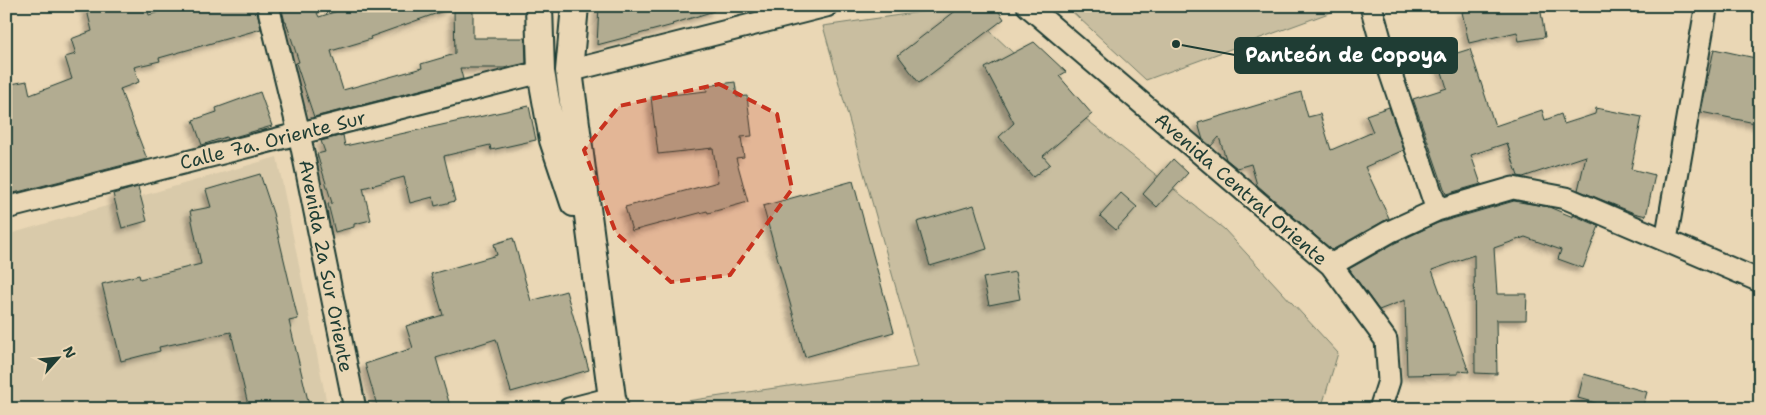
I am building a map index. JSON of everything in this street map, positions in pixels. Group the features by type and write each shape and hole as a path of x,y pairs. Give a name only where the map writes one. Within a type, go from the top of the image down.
{"street":[{"name":"Avenida 2a Sur Oriente","path":"268,6 299,133 355,409"},
{"path":"539,6 540,72 553,140 592,256"},
{"path":"570,409 614,404 592,256 569,71 575,6"},
{"path":"569,71 826,6"},
{"name":"Avenida Central Oriente","path":"1028,6 1331,265 1386,340 1389,380 1380,409"},
{"path":"1371,6 1386,60 1437,210"},
{"path":"1666,240 1706,9"},
{"name":"Calle 7a. Oriente Sur","path":"6,208 540,72"},
{"path":"1331,265 1389,232 1437,210 1513,188 1566,198 1760,281"}],"highlighted area":[{"path":"719,84 777,114 792,189 730,275 671,282 616,233 584,150 619,106"}],"shaded area":[{"path":"963,6 1071,107 1224,229 1338,353 1321,409 653,409 653,406 918,367 823,26"},
{"path":"1066,6 1345,6 1345,7 1146,80"},
{"path":"277,157 328,409 6,409 6,235"}],"building":[{"path":"86,6 147,6 149,15 178,6 256,6 261,29 159,58 160,61 134,67 139,82 120,89 147,159 6,195 6,85 27,81 30,95 72,79 65,57 76,54 71,39 92,31"},
{"path":"281,6 321,6 322,12 317,13 319,17 353,6 448,6 449,9 370,37 371,39 331,51 343,90 422,68 421,64 455,54 454,11 473,11 473,38 525,38 526,63 504,68 460,68 463,79 314,117 296,63 299,62"},
{"path":"599,6 714,6 714,11 673,25 597,45"},
{"path":"962,6 995,6 1004,19 919,83 898,55"},
{"path":"1489,6 1540,6 1545,37 1519,41 1517,32 1469,43 1462,12"},
{"path":"1034,42 1066,72 1059,76 1092,114 1043,156 1050,164 1033,177 999,137 1014,123 985,68"},
{"path":"1470,49 1495,126 1542,110 1545,120 1561,114 1564,124 1595,114 1596,108 1642,117 1631,169 1655,175 1646,216 1578,190 1586,156 1523,177 1518,176 1507,143 1471,155 1481,184 1446,194 1413,99 1447,88 1438,59"},
{"path":"1714,49 1760,59 1760,124 1701,112"},
{"path":"735,82 737,97 747,96 752,136 741,137 744,157 736,158 748,202 632,231 625,207 718,182 713,148 658,154 651,97 707,91 706,86"},
{"path":"260,92 272,126 202,145 193,120 217,112 216,108"},
{"path":"1301,92 1308,117 1320,114 1331,150 1373,132 1366,115 1389,107 1404,150 1365,167 1389,218 1332,250 1257,185 1251,164 1237,168 1226,159 1219,137 1211,146 1203,140 1198,123"},
{"path":"529,106 536,140 491,150 490,145 444,156 455,201 435,206 433,197 410,203 404,177 363,188 371,220 354,224 354,227 335,232 328,204 332,203 317,154 325,152 321,141 343,135 345,146"},
{"path":"1173,159 1188,173 1157,207 1143,194"},
{"path":"260,174 273,213 298,319 289,321 310,409 249,409 231,332 159,347 160,351 121,361 102,284 139,275 140,279 201,264 190,211 211,207 206,190"},
{"path":"853,181 894,332 805,357 763,206"},
{"path":"138,187 147,221 122,228 113,194"},
{"path":"1121,193 1137,207 1116,230 1100,216"},
{"path":"1514,201 1549,207 1599,226 1583,268 1558,259 1561,250 1525,237 1494,248 1497,294 1527,294 1526,320 1496,320 1497,374 1475,373 1474,255 1432,270 1469,372 1458,371 1458,374 1407,375 1405,300 1379,310 1349,269 1395,243 1438,223"},
{"path":"974,205 987,249 930,266 917,222"},
{"path":"513,238 531,301 566,291 589,370 511,392 496,339 436,358 451,409 378,409 365,364 413,348 406,326 443,315 431,274 497,255 494,244"},
{"path":"1015,272 1020,299 989,305 983,278"},
{"path":"1584,374 1647,392 1642,409 1617,409 1578,398"}],"place":[{"name":"Panteón de Copoya","path":"1176,44"}]}
